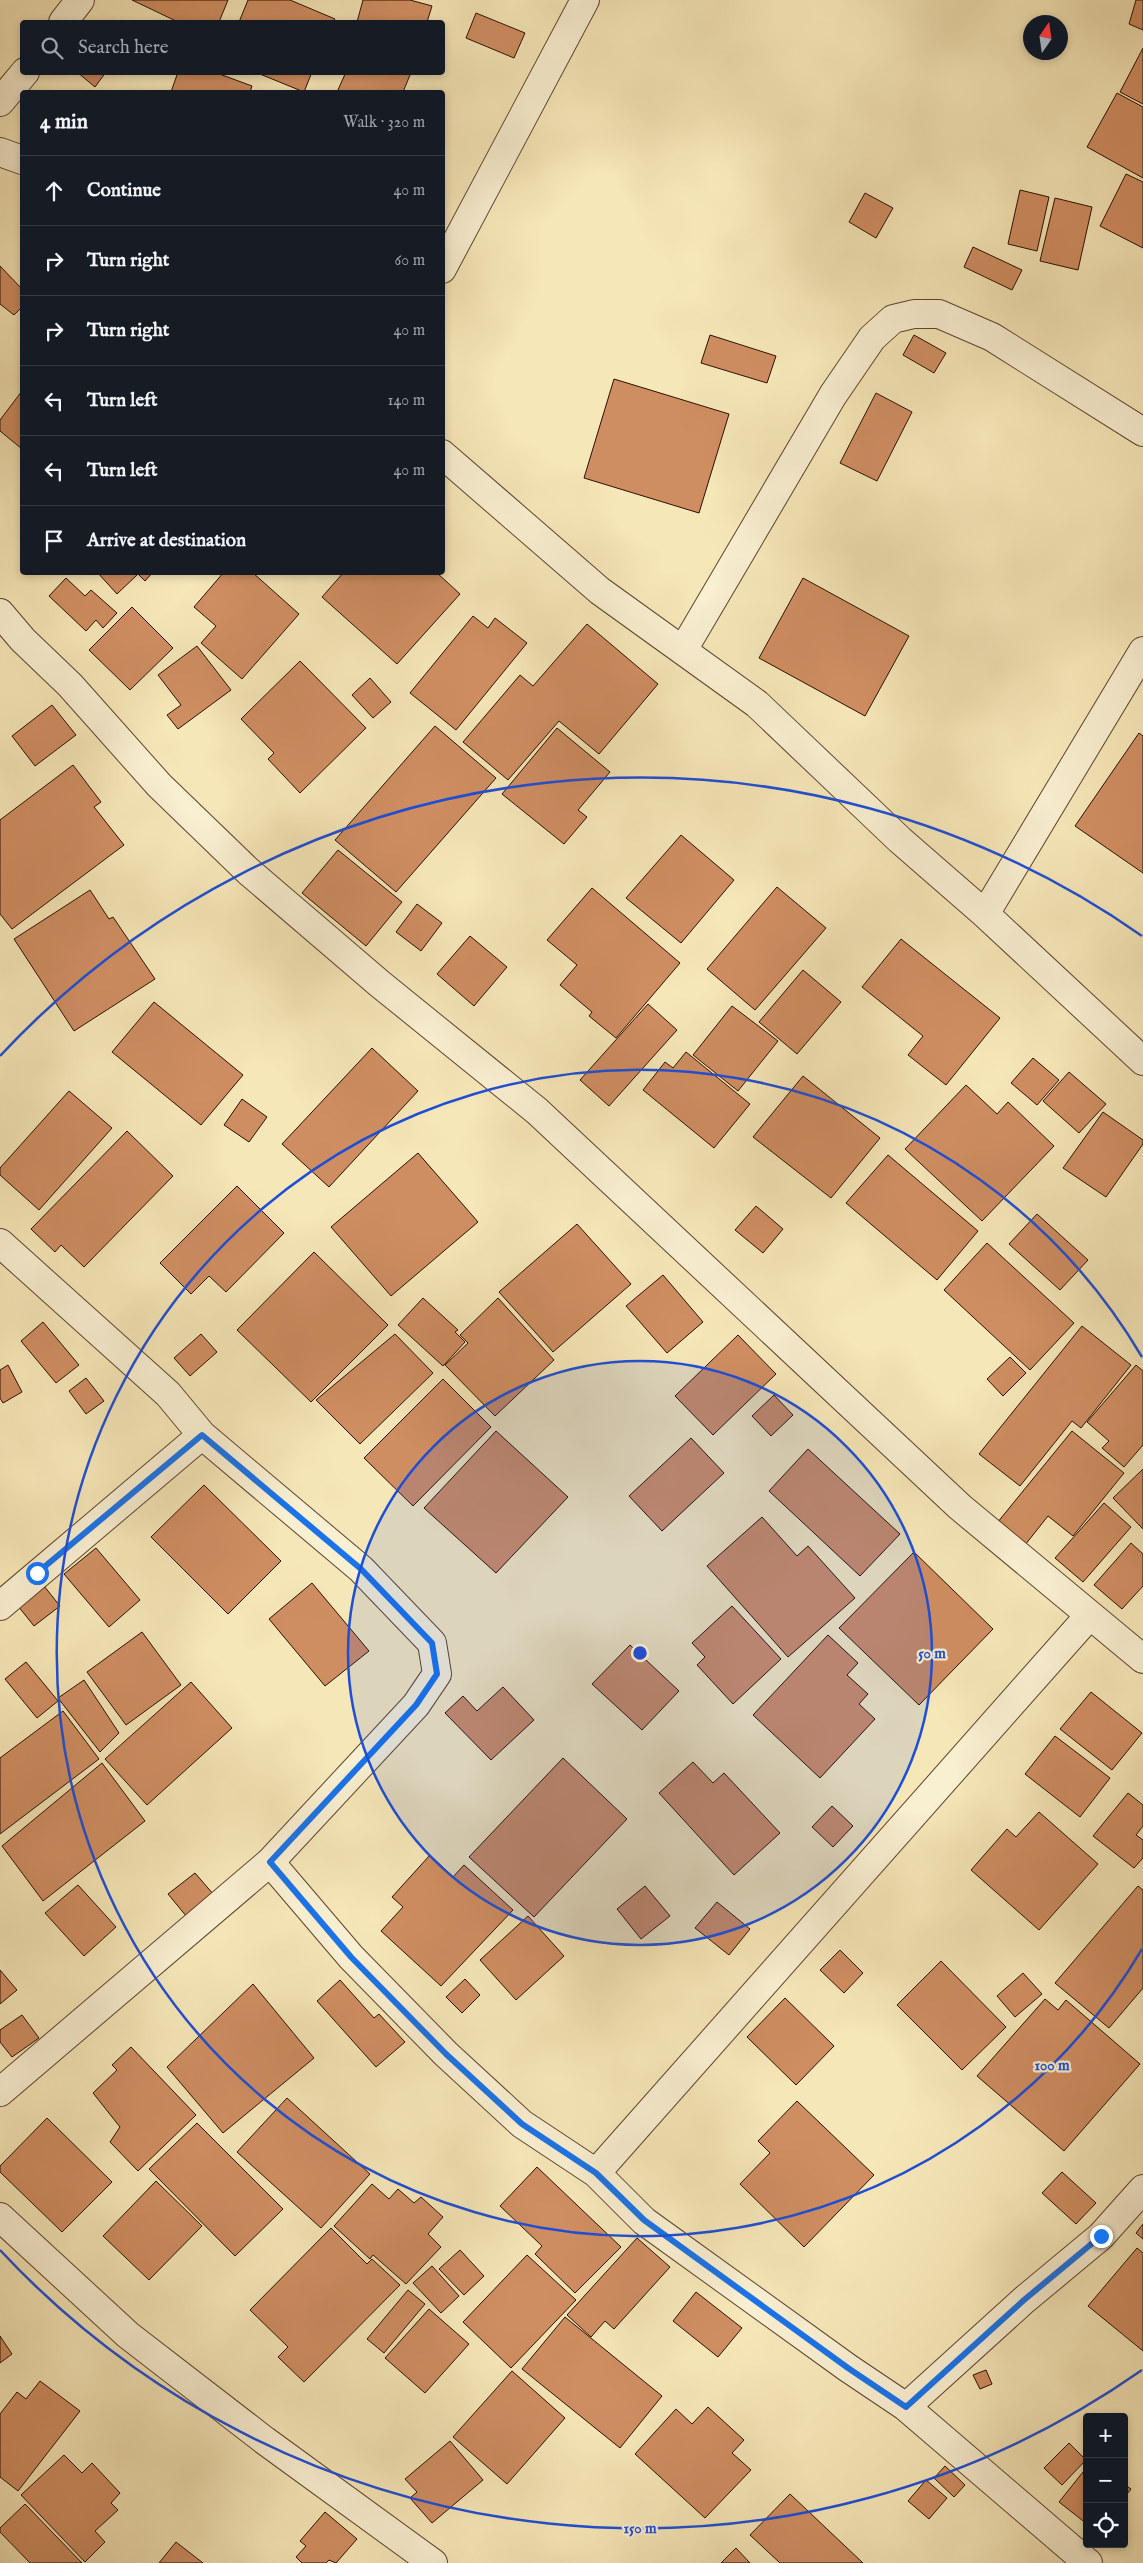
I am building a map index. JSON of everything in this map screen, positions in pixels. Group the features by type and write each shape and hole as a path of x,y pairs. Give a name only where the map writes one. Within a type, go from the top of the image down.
{"street":[{"path":"65,20 80,0"},
{"path":"445,262 585,0"},
{"path":"0,102 22,75"},
{"path":"0,152 20,159"},
{"path":"683,650 833,395 872,338 892,319 914,314 939,314 992,337 1143,432"},
{"path":"445,457 600,590 757,704 900,840 985,914 1143,1061"},
{"path":"0,612 23,640 70,685 159,785 248,871 380,984 537,1111 960,1507 1143,1659"},
{"path":"985,914 1143,651"},
{"path":"0,1243 168,1394 202,1435 361,1569 432,1643 437,1674 416,1705 270,1862 0,2092"},
{"path":"0,1606 202,1435"},
{"path":"596,2173 1089,1616"},
{"path":"270,1862 351,1957 446,2054 522,2124 596,2173 644,2220 848,2368 906,2407 1088,2563"},
{"path":"906,2407 1024,2300 1101,2236 1143,2189"},
{"path":"0,2217 22,2240 128,2334 264,2440 433,2563"}],"building":[{"path":"132,0 228,0 220,20 174,20"},
{"path":"248,0 290,0 335,19 334,20 240,20"},
{"path":"363,0 410,0 432,6 428,20 358,20"},
{"path":"1136,0 1143,0 1143,30 1129,24"},
{"path":"476,13 525,33 514,58 466,38"},
{"path":"1143,48 1143,104 1120,92"},
{"path":"81,75 104,75 95,87"},
{"path":"177,75 222,75 252,86 251,90 172,90"},
{"path":"262,75 311,75 305,90 299,90"},
{"path":"345,75 410,75 404,90 338,90"},
{"path":"1117,93 1143,107 1143,178 1087,147"},
{"path":"1126,174 1143,182 1143,248 1100,226"},
{"path":"1020,190 1049,197 1037,251 1008,244"},
{"path":"865,193 893,208 876,238 849,222"},
{"path":"1055,198 1092,207 1078,270 1040,261"},
{"path":"973,247 1022,270 1012,290 964,267"},
{"path":"0,266 20,287 20,309 14,315 0,304"},
{"path":"710,335 776,356 767,383 701,363"},
{"path":"914,335 946,353 934,373 903,355"},
{"path":"614,379 729,414 699,513 584,478"},
{"path":"876,393 912,412 877,481 840,463"},
{"path":"20,394 20,447 0,431 0,420"},
{"path":"100,575 137,575 117,594"},
{"path":"139,575 150,575 145,581"},
{"path":"221,575 255,575 299,614 242,679 201,643 216,626 194,607"},
{"path":"341,575 439,575 460,594 397,664 322,597"},
{"path":"66,578 85,596 91,590 117,613 103,628 96,620 86,631 49,596"},
{"path":"803,578 909,636 865,716 759,658"},
{"path":"132,607 173,648 130,690 89,650"},
{"path":"473,616 488,628 495,618 527,643 456,730 410,693"},
{"path":"587,624 658,684 599,754 559,721 508,780 463,742 520,675 533,686"},
{"path":"197,646 231,690 178,729 167,715 181,705 158,675"},
{"path":"300,661 366,728 300,793 268,759 274,753 241,719"},
{"path":"370,678 391,702 373,718 352,695"},
{"path":"52,705 76,735 35,766 12,736"},
{"path":"435,726 496,778 396,892 335,840"},
{"path":"557,728 610,772 578,810 587,817 564,844 502,794"},
{"path":"1139,733 1143,736 1143,873 1075,826"},
{"path":"73,765 101,802 94,807 124,845 12,929 0,914 0,820"},
{"path":"681,835 734,880 681,943 626,898"},
{"path":"338,850 402,902 366,946 302,893"},
{"path":"777,887 826,928 755,1010 707,969"},
{"path":"592,888 680,963 616,1038 589,1016 592,1012 560,985 577,965 547,940"},
{"path":"90,890 109,919 113,917 155,979 74,1031 14,939"},
{"path":"417,904 442,923 421,951 396,932"},
{"path":"470,936 507,967 474,1006 437,974"},
{"path":"901,939 1000,1018 946,1085 908,1055 923,1036 862,987"},
{"path":"803,970 841,1002 797,1054 759,1022"},
{"path":"154,1002 243,1075 201,1125 112,1052"},
{"path":"648,1004 677,1030 609,1106 580,1080"},
{"path":"732,1006 778,1041 738,1091 693,1055"},
{"path":"372,1048 418,1091 329,1187 282,1144"},
{"path":"686,1052 750,1104 714,1148 643,1090 665,1062 673,1068"},
{"path":"1033,1058 1059,1080 1037,1105 1011,1083"},
{"path":"1069,1072 1106,1104 1079,1133 1043,1101"},
{"path":"803,1076 880,1138 831,1198 753,1137"},
{"path":"966,1085 997,1114 1008,1102 1054,1146 982,1221 905,1149"},
{"path":"69,1091 112,1128 39,1210 0,1175 0,1168"},
{"path":"242,1099 267,1117 249,1142 224,1125"},
{"path":"1103,1112 1143,1140 1143,1144 1106,1197 1063,1168"},
{"path":"127,1131 173,1176 84,1267 61,1245 55,1252 31,1229"},
{"path":"418,1153 478,1222 391,1296 331,1227"},
{"path":"888,1155 978,1231 937,1280 846,1203"},
{"path":"237,1186 284,1233 226,1292 209,1276 191,1294 160,1263"},
{"path":"756,1206 783,1229 763,1253 735,1230"},
{"path":"1037,1214 1088,1260 1060,1290 1009,1244"},
{"path":"577,1224 631,1284 553,1352 499,1292"},
{"path":"987,1243 1074,1323 1030,1370 944,1290"},
{"path":"314,1252 388,1325 311,1402 237,1330"},
{"path":"663,1275 703,1322 667,1353 626,1306"},
{"path":"423,1298 458,1330 455,1332 465,1342 443,1366 398,1325"},
{"path":"498,1298 554,1360 495,1416 445,1365 468,1343 460,1335"},
{"path":"43,1322 79,1365 56,1383 21,1341"},
{"path":"1082,1326 1131,1365 1081,1428 1072,1421 1020,1486 979,1454"},
{"path":"201,1334 217,1352 190,1376 174,1358"},
{"path":"395,1334 433,1373 360,1444 316,1400"},
{"path":"738,1335 776,1374 713,1435 675,1396"},
{"path":"1010,1357 1026,1373 1003,1396 987,1379"},
{"path":"8,1365 22,1392 3,1403 0,1398 0,1370"},
{"path":"1136,1365 1143,1371 1143,1445 1124,1467 1102,1448 1109,1441 1087,1422"},
{"path":"86,1378 104,1401 86,1414 69,1391"},
{"path":"443,1379 491,1427 413,1506 364,1458"},
{"path":"774,1395 793,1415 771,1436 752,1416"},
{"path":"496,1431 568,1497 496,1573 424,1508"},
{"path":"1072,1431 1124,1473 1073,1536 1048,1516 1025,1545 997,1523"},
{"path":"691,1438 724,1473 662,1531 629,1496"},
{"path":"808,1449 900,1534 860,1576 769,1491"},
{"path":"1143,1469 1143,1529 1113,1498"},
{"path":"204,1485 281,1561 228,1614 151,1537"},
{"path":"1104,1503 1131,1527 1083,1582 1055,1558"},
{"path":"762,1517 797,1556 808,1546 855,1598 788,1657 707,1566"},
{"path":"1131,1543 1143,1554 1143,1586 1122,1609 1094,1585"},
{"path":"96,1548 140,1600 109,1627 64,1574"},
{"path":"914,1552 993,1629 919,1705 839,1628"},
{"path":"40,1581 60,1606 34,1626 14,1601"},
{"path":"312,1583 369,1651 325,1686 269,1619"},
{"path":"732,1606 781,1659 733,1704 697,1665 705,1657 692,1643"},
{"path":"142,1632 181,1685 126,1725 87,1672"},
{"path":"828,1635 858,1663 847,1675 868,1694 859,1704 875,1719 820,1778 753,1715"},
{"path":"630,1645 679,1691 642,1730 592,1684"},
{"path":"26,1662 58,1701 37,1718 5,1679"},
{"path":"84,1680 119,1733 100,1752 58,1698"},
{"path":"191,1682 232,1728 147,1805 105,1759"},
{"path":"503,1687 534,1720 491,1760 445,1713 463,1696 477,1711"},
{"path":"1091,1692 1142,1733 1112,1770 1060,1729"},
{"path":"63,1711 99,1759 0,1834 0,1758"},
{"path":"1055,1736 1110,1778 1080,1817 1025,1774"},
{"path":"563,1758 627,1819 534,1917 469,1857"},
{"path":"693,1762 713,1783 724,1773 780,1833 734,1875 659,1793"},
{"path":"102,1763 145,1821 43,1901 2,1846"},
{"path":"1128,1793 1143,1805 1143,1826 1136,1835 1143,1840 1143,1858 1134,1868 1093,1836"},
{"path":"832,1806 853,1826 833,1847 812,1827"},
{"path":"1039,1812 1098,1864 1039,1930 971,1870 1007,1829 1016,1837"},
{"path":"430,1855 453,1877 464,1865 513,1910 441,1986 381,1931 403,1907 392,1897"},
{"path":"195,1873 214,1895 187,1917 168,1894"},
{"path":"78,1885 116,1927 84,1956 45,1913"},
{"path":"645,1886 670,1916 641,1939 617,1909"},
{"path":"1138,1886 1143,1890 1143,1988 1109,2028 1055,1983"},
{"path":"717,1902 750,1929 729,1955 695,1928"},
{"path":"528,1916 564,1956 516,2000 480,1960"},
{"path":"840,1950 863,1973 844,1993 820,1970"},
{"path":"941,1961 1006,2027 962,2070 897,2005"},
{"path":"0,1970 17,1990 0,2004"},
{"path":"1023,1973 1042,1994 1015,2017 997,1996"},
{"path":"465,1979 480,1995 462,2013 446,1997"},
{"path":"340,1980 374,2018 379,2014 405,2042 376,2067 317,2001"},
{"path":"253,1984 314,2058 223,2133 167,2067"},
{"path":"785,1998 834,2046 796,2085 747,2037"},
{"path":"1045,1999 1058,2010 1066,2000 1140,2064 1064,2151 977,2076"},
{"path":"22,2015 39,2038 12,2057 0,2042 0,2030"},
{"path":"131,2047 196,2115 138,2171 110,2142 120,2127 93,2093 117,2070 112,2065"},
{"path":"287,2098 370,2174 321,2228 237,2152"},
{"path":"797,2101 874,2175 804,2247 740,2184 770,2153 758,2141"},
{"path":"47,2118 112,2182 62,2232 0,2172 0,2166"},
{"path":"197,2123 283,2209 235,2256 149,2169"},
{"path":"537,2167 621,2247 575,2293 535,2254 542,2246 500,2206"},
{"path":"1062,2172 1096,2203 1076,2224 1042,2193"},
{"path":"156,2181 202,2226 149,2280 103,2236"},
{"path":"372,2184 389,2199 398,2189 414,2203 421,2197 443,2217 428,2234 441,2247 406,2284 373,2255 370,2259 334,2226"},
{"path":"1143,2224 1143,2239 1136,2233"},
{"path":"331,2228 367,2264 372,2259 400,2285 304,2382 278,2357 288,2347 250,2310"},
{"path":"637,2238 670,2267 614,2329 605,2321 591,2337 567,2315"},
{"path":"1137,2248 1143,2253 1143,2351 1088,2306"},
{"path":"460,2250 484,2276 464,2295 439,2269"},
{"path":"527,2255 576,2300 511,2368 463,2322"},
{"path":"432,2266 459,2296 441,2313 413,2283"},
{"path":"408,2290 425,2304 384,2353 367,2339"},
{"path":"696,2292 742,2328 718,2357 673,2321"},
{"path":"429,2309 469,2344 425,2393 385,2358"},
{"path":"565,2317 662,2396 620,2448 522,2369"},
{"path":"0,2336 12,2354 0,2363"},
{"path":"986,2370 992,2384 980,2389 973,2375"},
{"path":"512,2371 565,2418 507,2484 453,2437"},
{"path":"40,2381 80,2411 18,2491 0,2477 0,2414 17,2392 26,2399"},
{"path":"708,2407 744,2440 732,2453 751,2470 705,2518 635,2454 676,2409 692,2424"},
{"path":"450,2441 483,2480 432,2523 410,2498 417,2492 405,2479"},
{"path":"1069,2443 1083,2457 1083,2463 1062,2485 1044,2468"},
{"path":"64,2455 82,2473 92,2463 120,2493 111,2503 118,2510 95,2531 105,2542 85,2562 21,2495"},
{"path":"945,2466 965,2485 954,2497 934,2478"},
{"path":"1083,2472 1083,2521 1059,2502"},
{"path":"926,2480 947,2498 929,2519 908,2501"},
{"path":"790,2494 863,2563 780,2563 750,2535"},
{"path":"25,2504 82,2563 30,2563 0,2532 0,2528"},
{"path":"325,2512 357,2539 336,2563 329,2560 326,2563 302,2563 296,2557 306,2546 300,2541"},
{"path":"176,2542 203,2563 159,2563"},
{"path":"736,2548 750,2563 721,2563"}],"route":[{"path":"37,1573 202,1435 233,1459 361,1569 432,1643 437,1674 416,1705 344,1780 270,1862 351,1957 446,2054 522,2124 596,2173 644,2220 848,2368 906,2407 1024,2300 1101,2236"}]}
